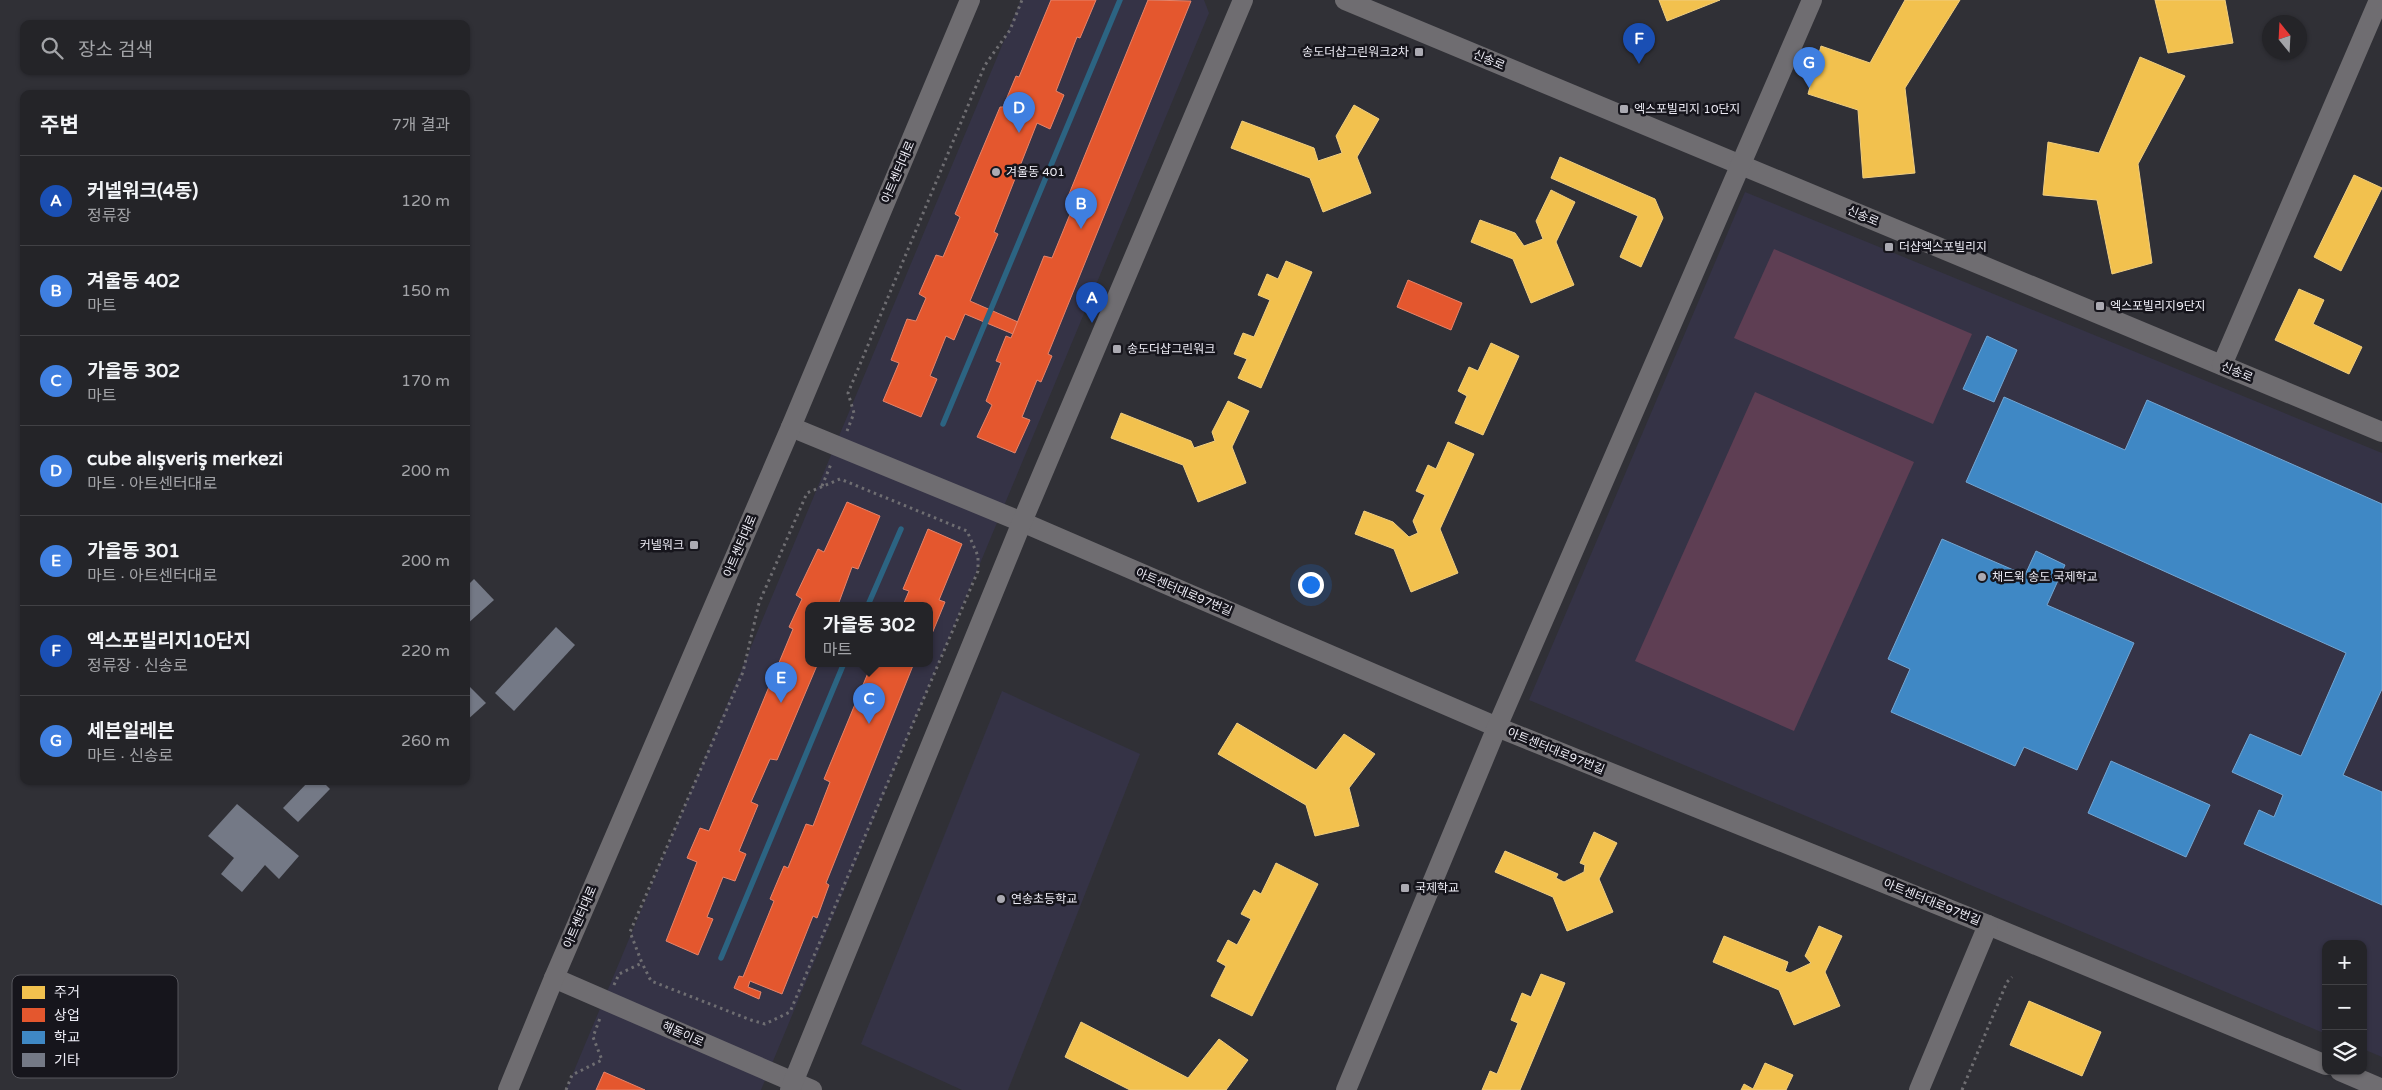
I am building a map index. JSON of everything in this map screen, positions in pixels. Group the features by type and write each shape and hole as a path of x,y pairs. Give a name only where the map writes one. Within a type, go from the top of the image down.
{"street":[{"name":"아트센터대로","path":"508,1090 554,978 791,428 970,0"},
{"path":"792,1086 1022,522 1243,0"},
{"name":"신송로","path":"1344,0 2382,432"},
{"path":"1346,1090 1497,727 1812,0"},
{"path":"2222,365 2379,0"},
{"name":"아트센터대로97번길","path":"791,428 1022,522 1497,727 1988,924 2322,1063"},
{"path":"1919,1090 1988,924"},
{"name":"해돋이로","path":"554,978 792,1086 812,1090"},
{"path":"2349,1075 2382,1089"}],"path":[{"path":"847,431 854,413 848,393 985,65 1010,30 1022,0"},
{"path":"822,486 828,470"},
{"path":"840,479 966,531 978,556 978,571 790,1012 765,1024 751,1020 651,981 642,963 630,932 743,672 759,603 806,493 840,479"},
{"path":"615,983 619,974 642,963"},
{"path":"1962,1090 2007,982 2012,977"},
{"path":"566,1090 572,1076 602,1060 593,1037 596,1028"}],"shaded area":[{"path":"1021,0 1204,0 1209,13 761,1090 566,1090"},
{"name":"채드윅 송도 국제학교","path":"1745,192 2382,453 2382,1057 2367,1051 2367,940 2322,940 2322,1032 1529,700"},
{"path":"1774,249 1972,334 1933,424 1734,338"},
{"path":"1755,392 1914,462 1794,731 1635,661"},
{"name":"연송초등학교","path":"1002,691 1140,754 1008,1090 962,1090 861,1044"}],"building: 주거":[{"path":"1659,0 1720,0 1667,21"},
{"path":"1905,0 1960,0 1905,88 1915,173 1863,178 1858,110 1808,94 1821,46 1870,63"},
{"path":"2155,0 2225,0 2233,43 2168,53"},
{"path":"2140,57 2185,76 2138,164 2152,263 2112,274 2097,200 2043,195 2048,142 2099,153"},
{"path":"1354,105 1379,119 1357,157 1371,193 1323,212 1310,178 1231,148 1242,121 1314,148 1318,161 1342,153 1336,136"},
{"path":"1560,157 1655,199 1663,218 1641,267 1620,257 1638,216 1551,178"},
{"path":"2354,175 2382,188 2341,271 2314,257"},
{"path":"1551,190 1575,202 1556,242 1574,285 1531,303 1513,259 1471,242 1480,220 1515,233 1524,246 1543,239 1536,221"},
{"path":"1286,261 1312,272 1261,388 1238,378 1247,359 1234,354 1243,333 1254,337 1270,300 1258,295 1267,274 1278,279"},
{"path":"2299,289 2324,300 2313,324 2362,347 2349,374 2275,340"},
{"path":"1491,343 1519,356 1483,435 1455,423 1467,396 1458,391 1469,367 1478,371"},
{"path":"1228,401 1249,411 1232,447 1246,483 1198,502 1183,465 1111,438 1121,413 1191,441 1194,448 1215,441 1212,432"},
{"path":"1448,442 1474,454 1440,529 1458,573 1411,592 1394,549 1355,534 1364,511 1393,522 1409,537 1418,533 1413,521 1425,495 1416,491 1428,465 1436,469"},
{"path":"1237,723 1316,770 1344,734 1375,754 1349,788 1359,826 1315,836 1306,805 1218,754"},
{"path":"1594,832 1617,843 1599,879 1613,912 1567,931 1553,897 1495,872 1505,851 1558,874 1556,878 1564,882 1584,872 1585,865 1580,863"},
{"path":"1276,863 1318,884 1252,1016 1211,996 1226,966 1217,961 1228,940 1237,945 1251,919 1241,914 1254,890 1261,894"},
{"path":"1819,926 1842,936 1825,972 1840,1006 1794,1025 1779,990 1713,962 1724,936 1788,962 1785,971 1790,973 1811,963 1805,956"},
{"path":"1541,974 1565,983 1520,1090 1482,1090 1490,1071 1497,1074 1518,1023 1511,1020 1522,993 1531,997"},
{"path":"2029,1001 2101,1032 2082,1076 2010,1045"},
{"path":"1081,1022 1188,1078 1219,1039 1248,1060 1226,1090 1130,1090 1065,1057"},
{"path":"1765,1063 1793,1075 1786,1090 1741,1090 1744,1084 1753,1089"}],"building: 상업":[{"name":"겨울동 401","path":"1051,0 1096,0 1080,38 1077,37 1056,91 1064,95 1050,129 1037,123 994,232 998,234 970,301 1018,322 1013,334 965,314 954,340 946,336 930,376 937,379 921,417 883,401 899,363 891,360 907,319 916,321 926,298 919,294 936,255 943,257 960,217 955,214 1000,107 1003,107 1016,76 1019,77"},
{"path":"1148,0 1191,1 1048,354 1052,356 1041,382 1037,380 1022,417 1030,420 1015,453 977,437 992,405 986,401 1001,363 996,361 1006,336 1011,338 1044,256 1052,258 1075,202 1067,199"},
{"path":"1408,280 1462,303 1451,330 1397,307"},
{"path":"847,502 880,516 858,569 852,567 839,602 805,602 805,667 816,667 777,760 770,759 751,802 758,805 739,851 746,854 735,881 723,877 707,917 713,919 698,955 666,941 697,862 687,858 700,828 709,831 793,629 789,627 802,599 796,595 818,549 824,552"},
{"path":"928,529 962,544 939,600 945,602 933,631 933,602 904,602 909,591 903,589"},
{"path":"867,667 912,667 826,883 829,885 817,918 813,916 782,994 750,981 748,987 761,992 759,999 734,988 739,976 743,977 774,901 770,899 784,866 788,868 806,824 813,826 830,782 824,779 870,668"},
{"path":"604,1072 645,1090 596,1090"}],"building: 학교":[{"path":"1987,336 2017,350 1994,402 1963,389"},
{"path":"2004,397 2125,450 2147,400 2382,504 2382,689 2343,775 2382,792 2382,905 2244,844 2259,810 2274,817 2283,795 2232,772 2250,734 2301,756 2346,653 1966,482"},
{"path":"1942,539 2025,575 2036,551 2065,565 2047,605 2134,643 2077,770 2024,747 2015,766 1891,712 1910,669 1888,659"},
{"path":"2111,761 2210,805 2186,857 2088,813"}],"building: 기타":[{"path":"474,579 494,600 470,621 470,583"},
{"path":"556,627 575,645 514,711 495,693"},
{"path":"470,687 486,703 470,717"},
{"path":"305,785 326,785 330,789 298,822 283,808"},
{"path":"237,804 299,856 279,879 265,865 242,892 221,874 234,858 208,836"}],"waterway":[{"path":"943,424 1120,0"},
{"path":"869,602 901,529"},
{"path":"721,958 842,667"}],"place":[{"name":"송도더샵그린워크2차","path":"1419,52"},
{"name":"엑스포빌리지10단지","path":"1639,64"},
{"name":"세븐일레븐","path":"1809,88"},
{"name":"엑스포빌리지 10단지","path":"1624,109"},
{"name":"cube alışveriş merkezi","path":"1019,133"},
{"name":"겨울동 401","path":"996,172"},
{"name":"겨울동 402","path":"1081,229"},
{"name":"더샵엑스포빌리지","path":"1889,247"},
{"name":"엑스포빌리지9단지","path":"2100,306"},
{"name":"커넬워크(4동)","path":"1092,323"},
{"name":"송도더샵그린워크","path":"1117,349"},
{"name":"커넬워크","path":"694,545"},
{"name":"채드윅 송도 국제학교","path":"1982,577"},
{"name":"가을동 301","path":"781,703"},
{"name":"가을동 302","path":"869,724"},
{"name":"국제학교","path":"1405,888"},
{"name":"연송초등학교","path":"1001,899"}]}
